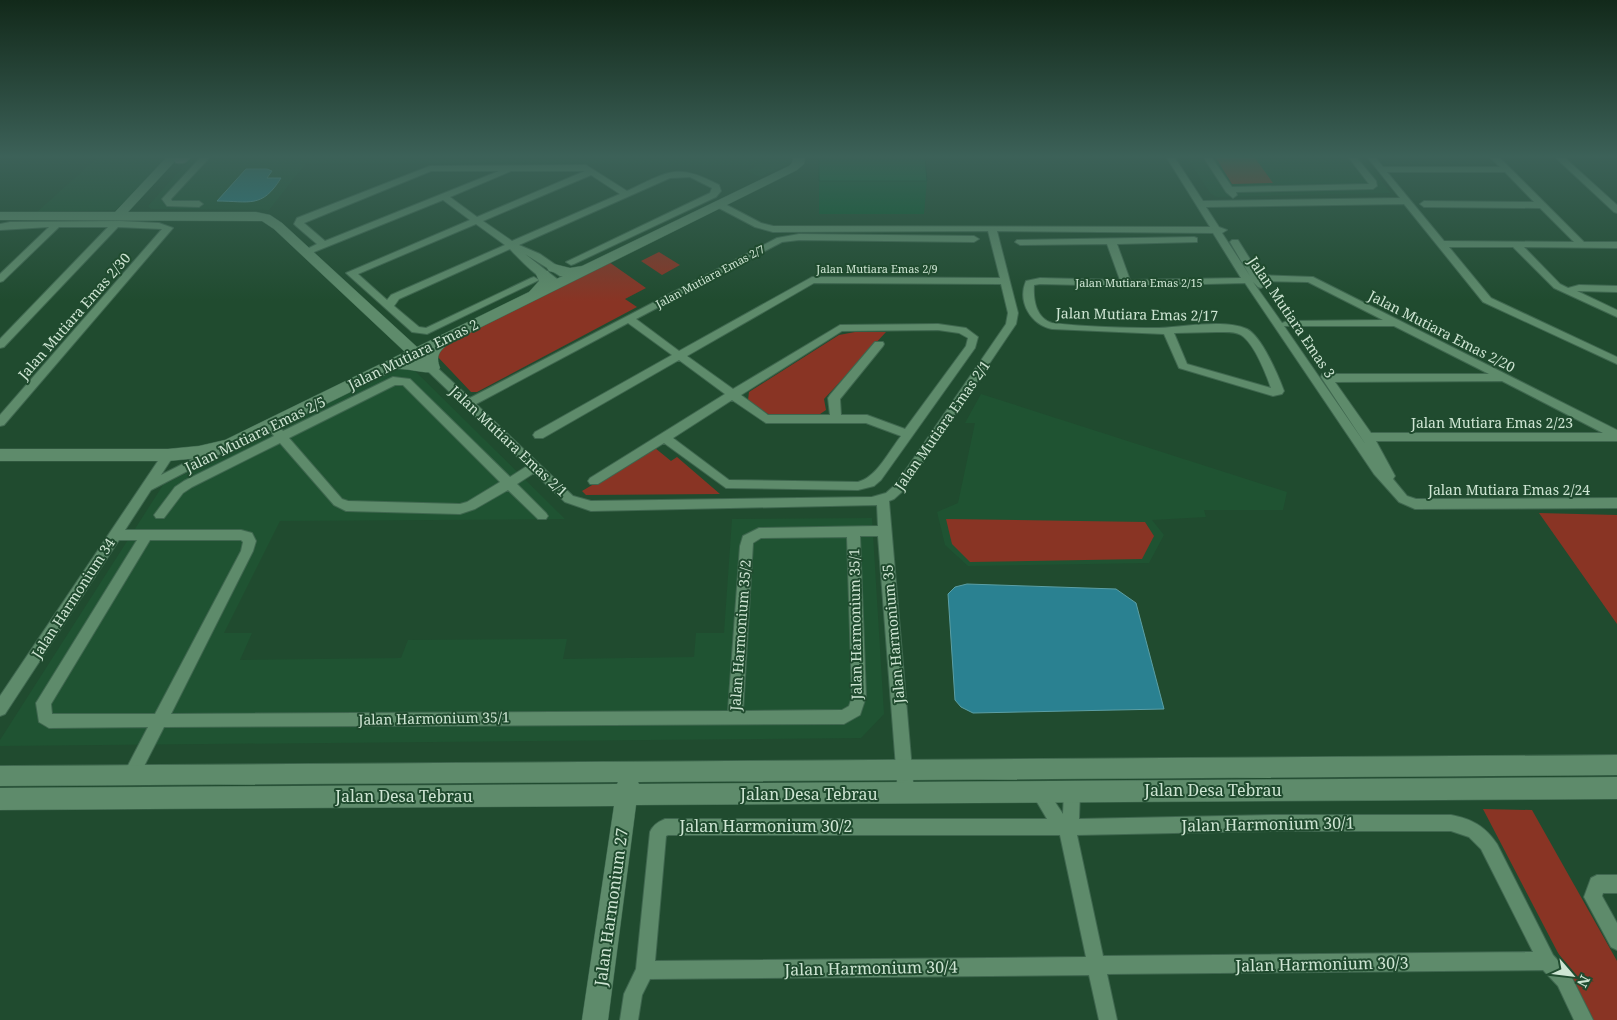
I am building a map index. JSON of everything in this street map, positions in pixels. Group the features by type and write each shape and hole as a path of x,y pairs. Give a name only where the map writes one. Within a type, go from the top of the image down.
{"street":[{"path":"0,345 133,206"},
{"path":"188,216 197,206"},
{"path":"323,244 299,224 300,220 337,206"},
{"path":"306,252 419,206"},
{"path":"456,206 511,246 527,262 544,274 564,281"},
{"path":"510,206 352,273 416,330 427,331 544,274 584,270 598,265"},
{"path":"388,306 395,297 600,206"},
{"path":"571,262 691,206"},
{"name":"Jalan Mutiara Emas 2","path":"0,455 168,455 199,452 229,445 719,206"},
{"path":"721,206 766,228 779,229 1223,230"},
{"path":"732,206 734,213"},
{"name":"Jalan Mutiara Emas 3","path":"1207,206 1253,280 1378,470 1403,499"},
{"path":"1410,206 1490,302 1617,361"},
{"path":"1543,206 1582,245"},
{"path":"703,213 719,210 734,213"},
{"name":"Jalan Mutiara Emas 2/1","path":"0,216 121,219 188,216 266,218 306,252 432,368 569,499 590,506 862,504 883,499 896,492 1009,329 1012,313 992,228"},
{"path":"0,227 10,225 56,225 121,219"},
{"name":"Jalan Mutiara Emas 2/30","path":"0,422 168,228 162,225 121,219"},
{"path":"0,279 56,225"},
{"name":"Jalan Mutiara Emas 2/7","path":"468,404 768,245 786,239 799,237 974,239"},
{"path":"1020,242 1194,240"},
{"path":"1111,241 1126,283"},
{"path":"1441,244 1617,245"},
{"path":"1516,244 1550,281 1566,291 1617,314"},
{"path":"525,300 544,286 546,278 544,274"},
{"name":"Jalan Mutiara Emas 2/20","path":"1253,280 1310,279 1617,436"},
{"name":"Jalan Mutiara Emas 2/9","path":"539,435 812,280 1005,281"},
{"name":"Jalan Mutiara Emas 3","path":"1253,280 1327,378 1367,437 1381,460 1394,488"},
{"name":"Jalan Mutiara Emas 2/15","path":"1029,283 1040,281 1126,283 1253,280"},
{"name":"Jalan Mutiara Emas 2/17","path":"1029,283 1028,290 1034,312 1038,320 1047,325 1168,330 1240,330 1251,337 1278,391 1189,368 1181,364 1168,330"},
{"path":"1566,291 1579,288 1617,288"},
{"path":"629,319 732,395 768,419 867,419 908,434"},
{"path":"1287,324 1396,323"},
{"path":"594,481 664,437 840,328 938,327 956,329 973,337 973,343 877,477 870,483 858,486 726,484 664,437"},
{"path":"386,367 399,346 399,339 419,341 449,337"},
{"path":"386,367 406,363 432,368 430,363 431,352 449,337"},
{"path":"836,419 834,398 879,344"},
{"path":"1327,378 1503,378"},
{"name":"Jalan Mutiara Emas 2/5","path":"160,515 176,492 184,486 393,381 400,380 406,382 508,484"},
{"path":"270,424 338,502 346,506 460,509 471,506 535,467"},
{"name":"Jalan Mutiara Emas 2/23","path":"1367,437 1617,436"},
{"name":"Jalan Harmonium 34","path":"147,489 171,474 229,445"},
{"name":"Jalan Harmonium 34","path":"0,709 168,455"},
{"path":"508,484 542,516"},
{"name":"Jalan Harmonium 35","path":"883,499 906,793"},
{"name":"Jalan Mutiara Emas 2/24","path":"1403,499 1415,504 1617,503"},
{"name":"Jalan Harmonium 35/2","path":"735,718 746,546 748,540 759,534 884,531"},
{"name":"Jalan Harmonium 35/1","path":"146,536 43,703 44,717 49,721 529,717 844,718 855,710 858,697 853,532"},
{"path":"114,535 241,535 247,537 250,541 247,551 131,775"},
{"path":"1557,765 1571,788"},
{"name":"Jalan Desa Tebrau","path":"0,799 325,797 904,770 1617,765"},
{"path":"325,797 333,773"},
{"name":"Jalan Desa Tebrau","path":"0,776 333,773 906,793 1617,788"},
{"name":"Jalan Harmonium 27","path":"595,1020 628,783"},
{"path":"1072,791 1071,819 1067,827 1108,1020"},
{"path":"1039,792 1057,819 1067,827"},
{"name":"Jalan Harmonium 30/1","path":"1067,827 1274,823 1451,823 1468,826 1481,834 1491,850 1548,962"},
{"name":"Jalan Harmonium 30/2","path":"629,1020 633,994 645,970 655,876 655,849 658,832 665,827 1067,827"},
{"path":"1617,884 1597,884 1593,897 1617,940"},
{"path":"1548,962 1564,980 1584,1020"},
{"name":"Jalan Harmonium 30/3","path":"1096,966 1548,962"},
{"name":"Jalan Harmonium 30/4","path":"645,970 1096,966"}],"shaded area":[{"path":"44,206 121,206 116,210 37,212"},
{"path":"148,206 272,206 269,210 151,209"},
{"path":"659,252 680,265 662,275 641,261"},
{"path":"609,262 646,288 625,299 637,307 477,392 471,392 436,355 440,348"},
{"path":"855,332 886,332 824,399 826,410 817,416 771,416 748,400 749,392 839,335"},
{"path":"400,367 412,368 565,519 280,521 224,633 252,633 240,660 401,658 408,640 567,639 563,659 694,657 696,633 724,633 732,519 872,518 884,714 861,738 0,746 0,740 163,485"},
{"path":"981,394 1287,492 1283,510 1204,510 1206,517 1152,520 1164,535 1149,563 968,566 945,545 937,512 958,503 975,423 965,423"},
{"path":"655,448 671,461 677,457 720,494 586,495 582,491"},
{"path":"1539,513 1617,515 1617,624"},
{"path":"946,519 1145,522 1154,536 1142,559 970,562 952,544"},
{"path":"1483,809 1532,810 1617,961 1617,1020 1593,1020"}],"water":[{"path":"967,584 1116,589 1136,603 1164,709 973,713 961,707 955,700 948,594 955,587"}]}
